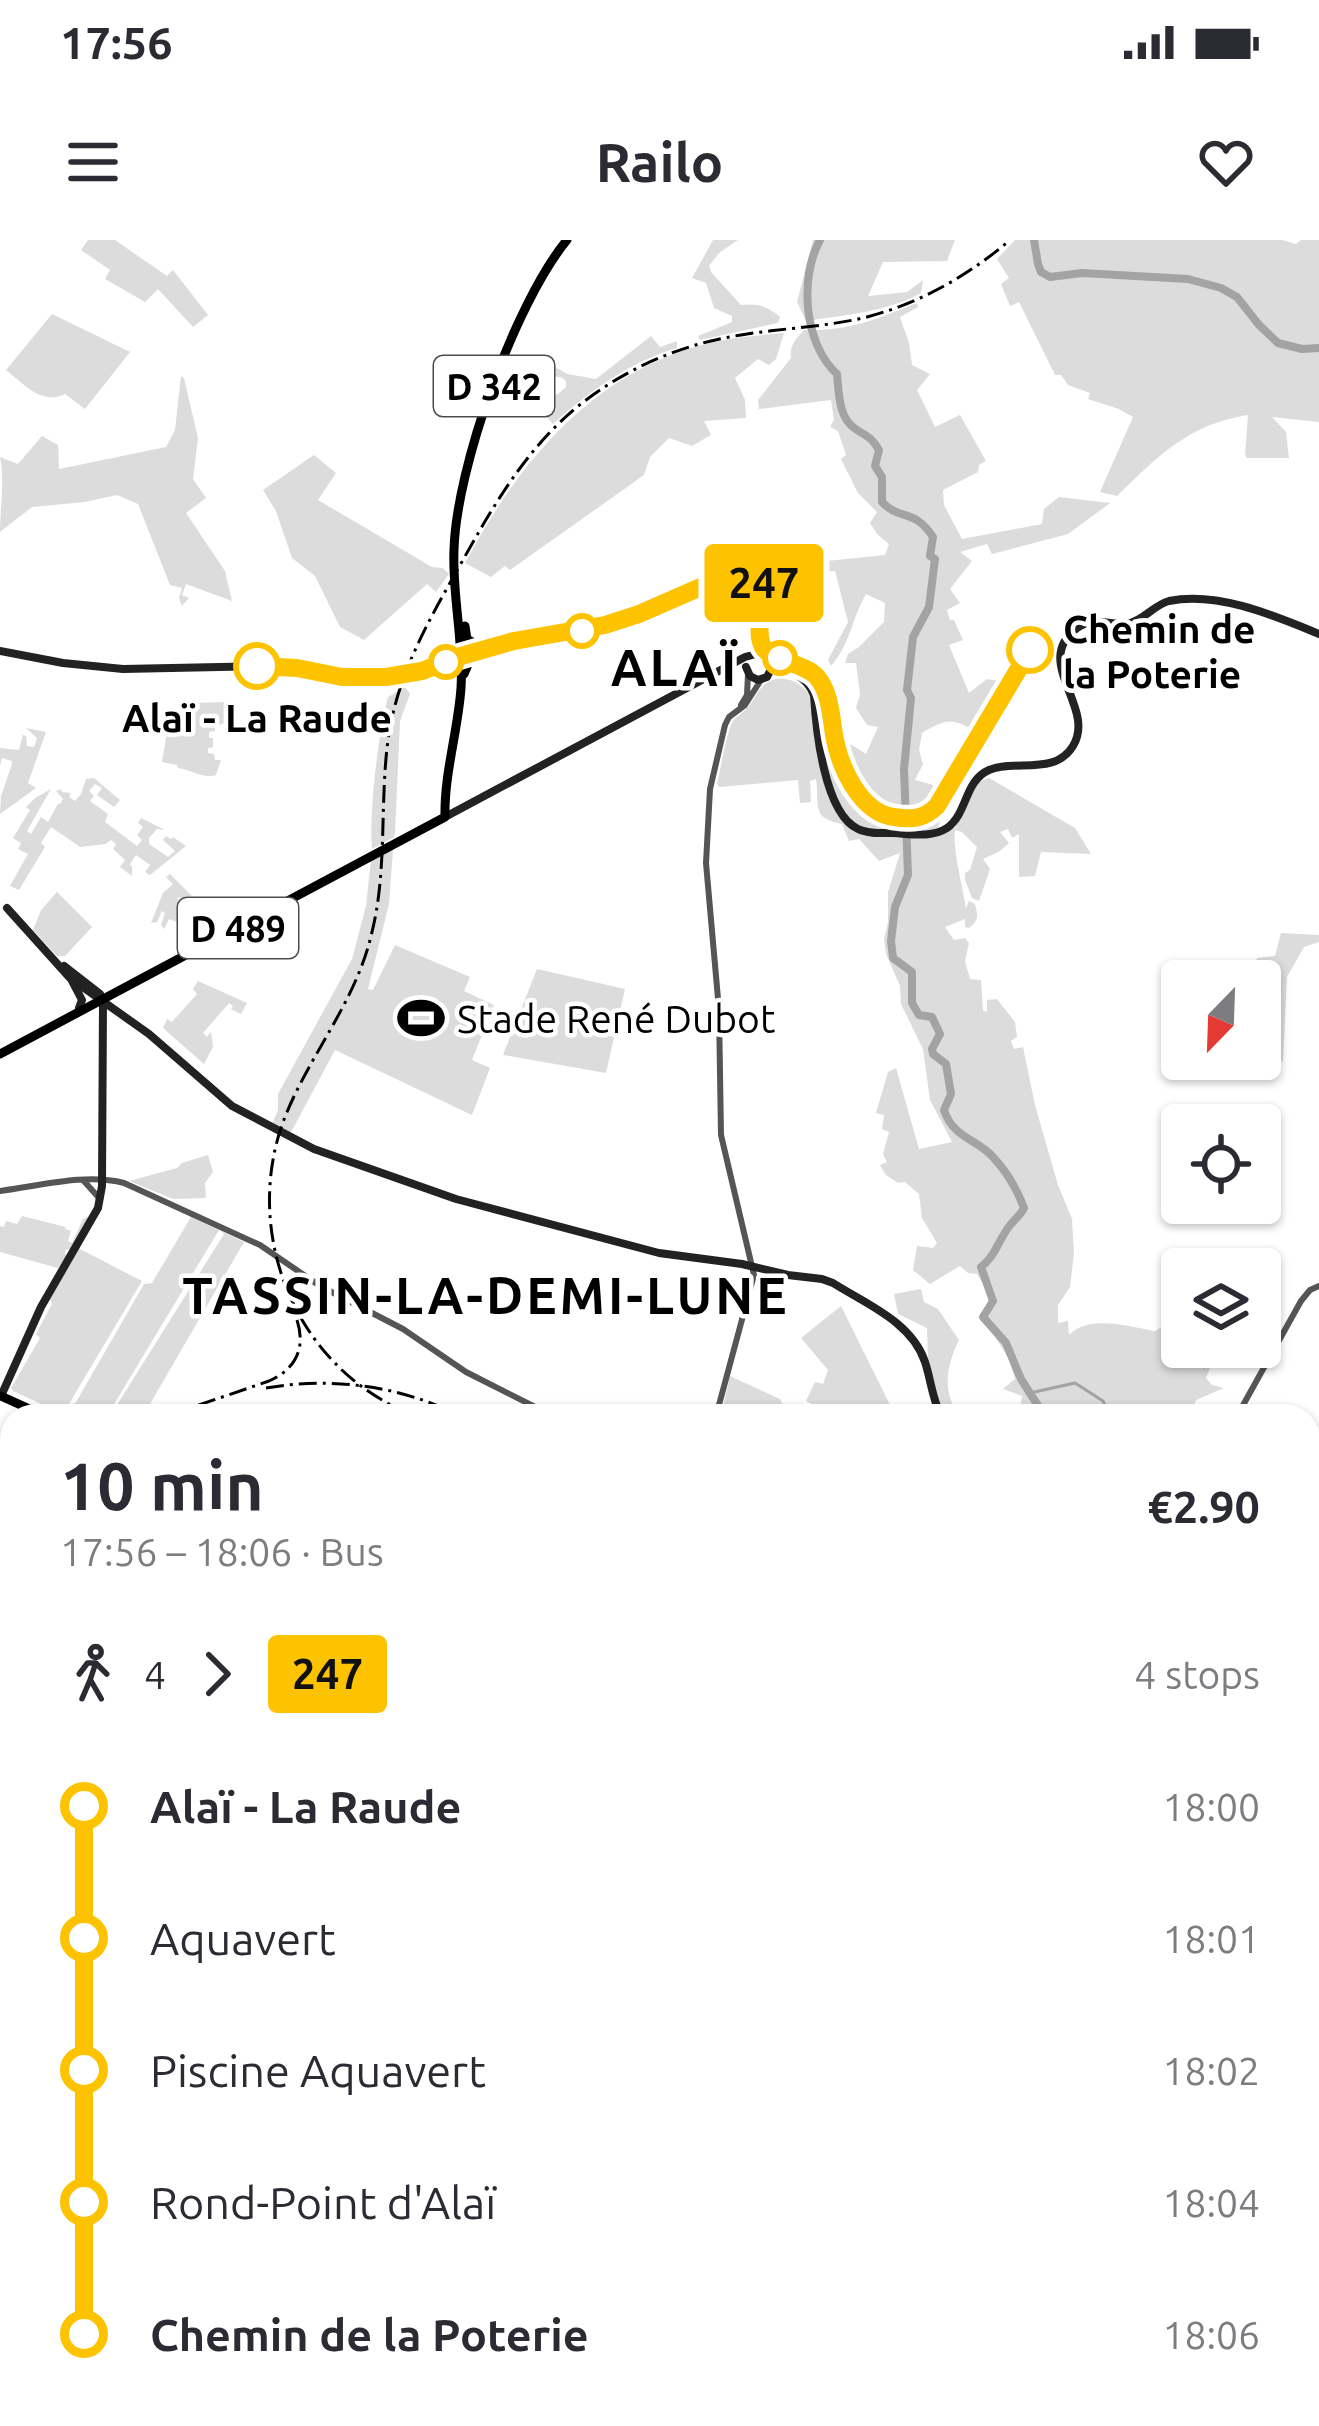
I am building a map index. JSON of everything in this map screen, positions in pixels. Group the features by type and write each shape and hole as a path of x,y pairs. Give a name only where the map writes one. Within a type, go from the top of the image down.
{"main road":[{"name":"D 342","path":"445,817 466,657 454,544 475,438 531,298 567,240"},
{"path":"466,657 573,635 639,614 710,583 755,575 767,590 747,671"},
{"path":"731,665 796,678 814,695 830,797 850,824 860,830 922,835 948,827 975,781 987,771 1052,763 1071,750 1079,719 1060,658 1065,641 1087,623 1129,623 1170,601 1210,601 1249,607 1319,634"},
{"path":"464,633 481,646 605,625"},
{"path":"759,628 759,647 771,660 767,674"},
{"path":"0,651 123,669 272,666 325,676 386,677 430,669 534,637"},
{"path":"752,655 765,655"},
{"name":"D 489","path":"103,1001 752,655"},
{"path":"4,905 70,978 149,1034 239,1112 338,1160 463,1201 659,1252 822,1279 910,1334 925,1359 936,1404"},
{"path":"0,1396 41,1307 98,1208 103,1001 4,905"},
{"path":"70,978 82,1000 79,1008"},
{"path":"0,1052 91,1001 103,1001"},
{"path":"0,1052 103,1001"}],"street":[{"path":"719,1404 754,1280 722,1136 705,843 719,749 726,723 747,695 747,671"},
{"path":"736,711 767,674"},
{"path":"83,1180 100,1199"},
{"path":"0,1191 83,1180 124,1183 259,1244 320,1286 530,1404"},
{"path":"1244,1404 1300,1300 1319,1286"}],"shaded area":[{"path":"88,240 115,240 167,276 173,270 208,315 193,327 158,289 145,302 105,279 110,270 81,250"},
{"path":"713,240 738,240 719,253 709,266 711,272 741,305 766,308 780,317 778,323 700,340 698,336 732,322 732,316 714,308 706,283 692,278"},
{"path":"813,240 955,240 947,261 883,262 868,296 907,292 923,280 921,293 880,309 806,321 797,302"},
{"path":"1015,240 1282,240 1296,244 1319,240 1319,422 1272,417 1286,432 1289,458 1247,458 1248,415 1227,419 1176,444 1117,496 1100,492 1133,417 1088,399 1090,393 1055,375 1019,302 1010,306 1001,284 1009,278 997,259"},
{"path":"917,303 918,307 900,317 912,365 930,374 917,390 935,427 960,415 986,461 978,472 943,490 944,505 962,539 1042,524 1044,509 1059,497 1110,503 1068,534 992,554 987,544 960,552 972,561 950,589 960,603 947,610 963,640 949,645 969,693 987,679 1005,682 976,732 949,722 922,733 923,764 915,780 937,786 935,800 945,807 936,833 955,828 978,782 989,778 1075,828 1091,854 1041,852 1035,876 1019,877 1019,834 1012,838 1008,829 1000,832 1009,843 983,859 990,869 979,901 972,898 965,880 977,847 955,830 966,908 969,901 975,904 977,918 969,928 965,919 945,927 954,940 965,938 969,943 965,961 970,979 981,980 983,1010 987,1012 987,1000 997,999 1015,1022 1014,1049 1023,1047 1035,1105 1072,1219 1070,1287 1058,1305 1058,1323 1068,1321 1069,1335 1099,1323 1155,1331 1161,1327 1161,1368 1210,1368 1206,1378 1224,1388 1194,1404 1021,1404 1022,1396 1003,1389 1015,1379 983,1317 993,1300 977,1274 960,1266 930,1284 913,1270 917,1246 933,1248 937,1243 922,1218 919,1194 886,1175 880,1165 887,1162 883,1154 889,1132 882,1129 884,1115 876,1113 888,1072 896,1068 919,1149 952,1142 930,1100 923,1049 901,1004 900,986 886,954 888,892 900,853 879,861 859,839 849,841 842,824 821,814 816,779 810,781 811,802 800,803 798,780 717,784 733,721 771,681 791,680 812,698 814,691 822,693 824,715 842,712 847,742 866,754 878,727 867,725 856,708 860,694 856,663 845,663 848,654 884,622 885,603 866,594 831,666 828,660 848,622 835,571 770,577 768,567 885,555 889,544 870,523 877,512 858,493 841,459 846,455 838,431 830,427 834,420 831,400 759,409 758,400 791,358 804,330 849,326"},
{"path":"52,314 130,352 85,409 65,394 49,397 34,392 6,370"},
{"path":"784,333 776,359 769,365 758,359 735,378 745,400 746,418 704,421 711,435 692,446 669,438 650,457 644,475 510,570 505,566 491,577 465,563 512,486 540,451 605,391 642,368 684,351 729,339"},
{"path":"651,336 660,347 677,341 677,348 611,379 553,424 530,398 533,390 540,398 566,387 561,377 542,376 531,389 525,387 532,368 552,365 567,374 596,379"},
{"path":"181,376 198,438 193,479 206,498 186,513 225,571 232,601 186,584 182,595 189,598 182,606 179,598 182,588 170,585 138,504 117,495 32,507 0,532 0,457 18,464 42,436 58,445 59,469 166,447 175,430"},
{"path":"314,455 336,473 318,500 449,574 436,592 427,584 364,640 340,627 315,576 292,558 276,511 263,490"},
{"path":"405,687 410,694 400,721 395,833 372,849 373,794 384,713 388,697"},
{"path":"230,702 231,708 225,709 231,721 209,732 213,747 208,753 221,760 216,775 162,762 168,727 178,727 179,720 186,719 181,714 184,703"},
{"path":"26,728 46,732 28,783 36,788 0,814 12,761 2,758 0,766 0,748 19,750 23,735 27,746 34,747 37,738"},
{"path":"94,778 120,800 114,807 97,795 102,788 95,784 89,791 94,796 90,801 108,814 105,822 137,846 142,840 137,835 143,827 138,823 141,818 165,830 157,829 149,844 168,857 175,851 163,840 166,836 186,846 150,875 145,872 150,865 136,855 130,864 132,876 120,867 125,860 111,840 80,847 51,827 41,843 45,847 19,890 10,886 28,854 18,849 21,843 13,838 30,810 26,807 51,789 27,831 31,834 41,817 48,822 63,799 56,791 71,793 75,801 86,779"},
{"name":"Stade René Dubot","path":"393,850 389,904 368,989 373,990 395,945 470,977 464,991 494,1005 472,1060 490,1068 472,1115 335,1050 290,1134 272,1124 278,1094 352,959 366,906 371,860"},
{"path":"170,874 192,896 177,898 182,907 192,909 195,899 224,929 220,931 215,923 197,931 169,919 164,929 162,911 157,922 151,923 163,893 173,884 166,877"},
{"path":"57,892 92,927 65,956 57,956 33,930 41,910"},
{"path":"1281,933 1319,935 1319,942 1304,947 1287,977 1283,1062 1281,960 1257,960 1275,956"},
{"path":"537,969 625,989 606,1073 503,1055"},
{"path":"198,981 247,1003 241,1014 229,1003 203,1033 207,1037 211,1032 213,1047 204,1064 163,1028 197,994 193,989"},
{"path":"208,1155 213,1172 205,1183 206,1198 173,1199 129,1181 177,1168"},
{"path":"22,1216 66,1227 72,1243 83,1219 88,1217 88,1221 70,1249 65,1250 58,1268 0,1252 0,1226 6,1221 17,1224"},
{"path":"191,1217 219,1230 114,1404 75,1404 144,1284 152,1283"},
{"path":"221,1231 244,1242 150,1404 118,1404 224,1234"},
{"path":"78,1248 142,1281 69,1404 41,1404 11,1388 40,1338 36,1334 52,1304 50,1299"},
{"path":"921,1289 924,1302 938,1309 959,1340 948,1376 953,1404 936,1404 929,1384 927,1328 898,1314 894,1294"},
{"path":"841,1306 890,1404 806,1401 815,1382 823,1384 828,1370 801,1338"},
{"path":"730,1376 782,1403 782,1404 724,1404"}],"waterway":[{"path":"820,240 807,291 817,346 837,374 846,419 879,450 875,466 882,477 882,502 920,522 933,537 929,607 913,637 907,690 911,698 904,769 908,875 895,907 893,958 912,972 912,1003 919,1015 932,1017 940,1034 932,1049 946,1064 951,1094 944,1110 948,1119 998,1163 1024,1208 981,1267 993,1301 983,1317 1006,1343 1037,1404"},
{"path":"1034,240 1041,272 1050,277 1082,273 1188,279 1237,297 1278,343 1319,348"},
{"path":"1030,1393 1075,1383 1104,1404"}],"railway":[{"path":"389,1404 343,1371 300,1315 275,1250 270,1180 287,1112 356,980 372,932 380,883 389,733 400,689 426,627 510,481 558,424 595,393 634,370 697,345 852,320 906,304 960,276 1010,240"},
{"path":"202,1404 269,1381 292,1364 299,1348 297,1320"},
{"path":"266,1388 316,1383 365,1386 434,1404"}],"bus line":[{"name":"247","path":"257,666 342,677 422,671 514,641 605,625 710,583 758,575 767,590 759,628 762,646 820,680 850,781 874,810 886,816 919,818 937,806 1030,650"}],"place":[{"name":"Chemin de la Poterie","path":"1030,650"},
{"name":"Alaï - La Raude","path":"257,666"},
{"name":"Stade René Dubot","path":"421,1018"}],"district":[{"name":"ALAÏ","path":"675,667"},
{"name":"TASSIN-LA-DEMI-LUNE","path":"486,1295"}]}
